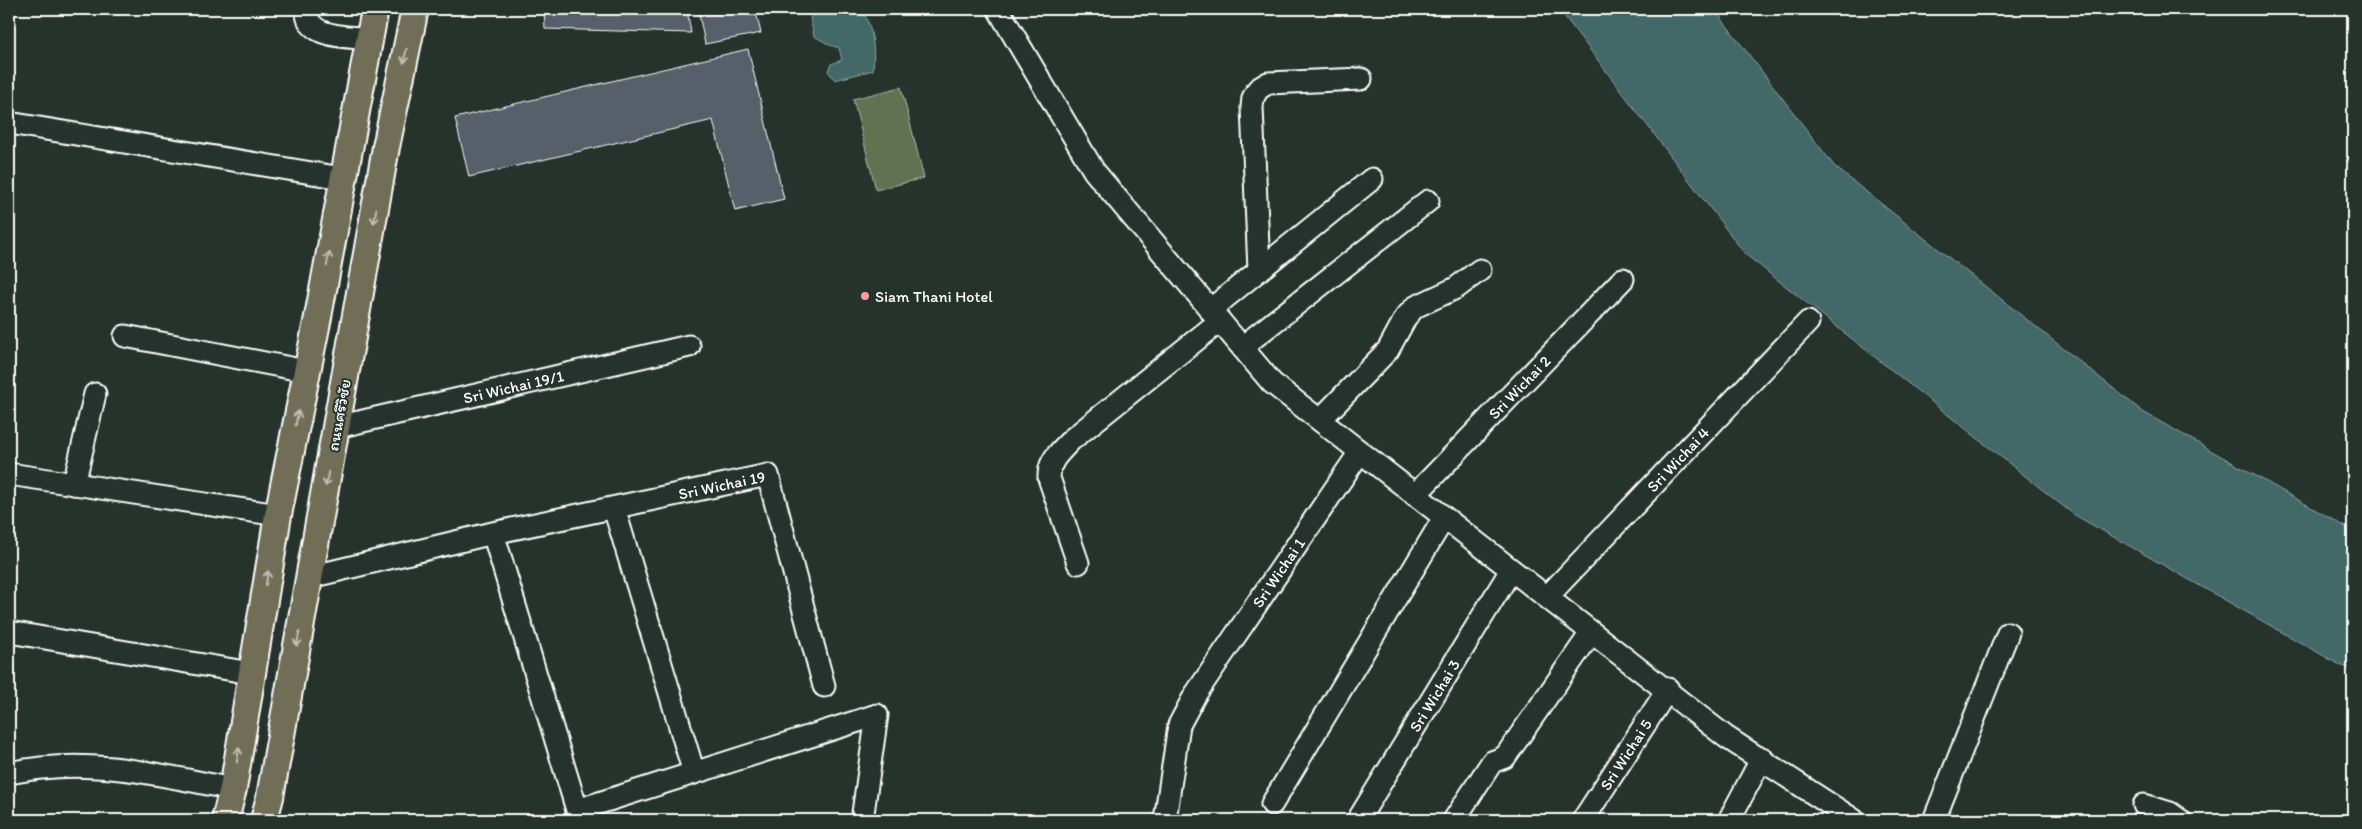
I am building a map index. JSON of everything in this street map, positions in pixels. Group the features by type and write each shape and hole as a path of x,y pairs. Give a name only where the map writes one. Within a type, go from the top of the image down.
{"main road":[{"path":"225,820 233,789 278,515 318,317 342,178 375,9"},
{"name":"ถนนศรีวิชัย","path":"264,820 270,796 356,324 386,147 415,9"},
{"path":"349,142 351,153 356,160 364,163 373,163 386,147"},
{"path":"318,317 328,304 335,302 348,305 353,310 356,324"}],"street":[{"path":"307,9 307,20 315,29 369,39"},
{"path":"998,9 1094,170 1272,383 1726,737 1762,758 1854,820"},
{"path":"1259,270 1252,146 1253,98 1258,89 1268,83 1361,79"},
{"path":"9,122 342,178"},
{"path":"1078,563 1049,478 1049,469 1055,457 1071,440 1215,316 1259,270 1372,179"},
{"path":"1242,347 1428,201"},
{"path":"1320,420 1388,350 1406,317 1415,307 1456,288 1480,270"},
{"name":"Sri Wichai 2","path":"1415,495 1624,279"},
{"name":"Sri Wichai 4","path":"1546,597 1808,322"},
{"path":"125,336 306,371"},
{"name":"Sri Wichai 19/1","path":"337,426 689,346"},
{"path":"74,484 95,394"},
{"name":"Sri Wichai 1","path":"1165,820 1179,724 1195,695 1360,452"},
{"path":"9,474 278,515"},
{"name":"Sri Wichai 19","path":"310,577 493,533 768,476 824,686"},
{"path":"614,508 694,773"},
{"path":"1272,804 1444,518"},
{"path":"493,533 577,810 878,715 862,820"},
{"name":"Sri Wichai 3","path":"1358,820 1511,570"},
{"path":"9,632 251,674"},
{"path":"1454,820 1492,762 1505,757 1591,633"},
{"path":"1934,820 2008,633"},
{"name":"Sri Wichai 5","path":"1583,820 1668,690"},
{"path":"1729,820 1762,758"},
{"path":"9,773 27,769 69,766 112,766 233,789"},
{"path":"2144,807 2170,813 2180,820"}],"green space":[{"path":"901,87 924,178 876,190 853,99"}],"water":[{"path":"817,9 862,9 869,24 872,39 874,54 873,70 835,80 828,71 831,64 842,60 839,48 814,36 810,18"},
{"path":"1559,9 1714,9 1835,167 2143,412 2353,531 2353,670 2340,665 2073,514 1745,254"}],"building":[{"path":"544,9 687,9 691,33 545,29"},
{"path":"698,9 755,9 761,33 705,44"},
{"path":"748,49 784,199 735,211 713,120 469,177 455,118"}],"place":[{"name":"Siam Thani Hotel","path":"865,296"}]}
